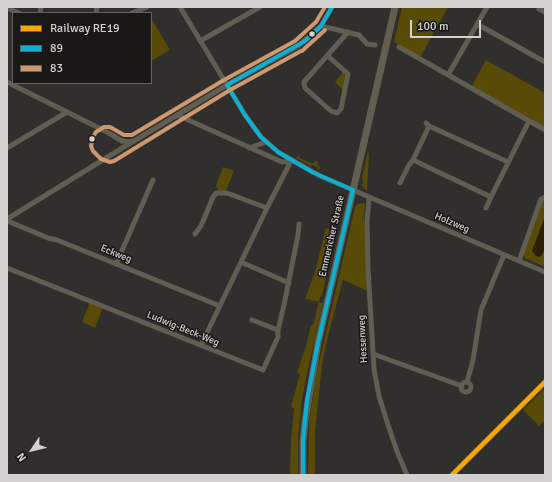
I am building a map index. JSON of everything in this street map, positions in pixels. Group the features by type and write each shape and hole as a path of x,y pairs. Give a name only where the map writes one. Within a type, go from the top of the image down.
{"main road":[{"name":"Emmericher Straße","path":"303,475 303,440 307,400 318,343 395,7"}],"street":[{"path":"134,12 147,7"},
{"name":"Holzweg","path":"180,7 246,115 261,137 278,152 312,172 369,198 545,272"},
{"path":"200,41 260,7"},
{"path":"7,219 227,85 298,46 320,26 332,7"},
{"path":"448,75 487,7"},
{"path":"7,8 17,12"},
{"path":"539,9 545,12"},
{"path":"477,24 545,62"},
{"path":"320,26 359,35 367,44 375,45"},
{"path":"328,56 348,74 341,109 338,113 331,111 304,86 304,82 348,32"},
{"path":"399,47 545,130"},
{"path":"7,82 122,141 134,141"},
{"path":"7,148 67,112"},
{"path":"177,115 282,162 291,160"},
{"path":"486,208 529,121"},
{"path":"400,183 413,160 428,125 508,162"},
{"path":"249,148 266,142"},
{"path":"202,345 291,160"},
{"path":"413,160 491,197"},
{"path":"116,264 153,180"},
{"path":"195,234 201,226 216,193 227,193 267,208"},
{"name":"Hessenweg","path":"369,198 367,221 368,268 374,369 380,396 406,475"},
{"path":"519,261 543,198"},
{"name":"Eckweg","path":"7,219 10,222 48,238 57,240 220,306"},
{"path":"252,320 278,330 289,283 299,224"},
{"path":"462,386 467,382 473,360 481,310 504,255"},
{"path":"241,262 289,283"},
{"name":"Ludwig-Beck-Weg","path":"7,268 264,370 278,338 278,330"},
{"path":"373,354 462,386"},
{"path":"462,386 464,392 470,391 470,384 467,382"}],"shaded area":[{"path":"402,7 448,7 420,58 394,42"},
{"path":"152,20 170,50 152,60"},
{"path":"486,60 545,93 545,129 471,87"},
{"path":"343,72 345,75 343,90 335,82"},
{"path":"368,151 367,191 362,186 362,177"},
{"path":"300,154 299,158 313,164 315,161 318,162 317,165 320,167 319,170 317,169 318,167 311,166 296,158"},
{"path":"223,167 234,171 226,191 219,191 216,186"},
{"path":"545,199 545,267 525,258 523,255 543,200"},
{"path":"365,203 364,220 368,291 343,280 322,364 315,432 315,475 308,475 309,422 317,371 355,207 358,204"},
{"path":"545,216 545,248 542,255 539,257 532,251"},
{"path":"326,228 336,232 322,296 320,297 319,302 305,299 315,272"},
{"path":"90,302 103,307 95,328 82,322"},
{"path":"319,302 323,303 302,399 298,439 298,475 290,475 294,408 291,407 300,374 297,373"},
{"path":"545,388 545,420 539,426 523,410"}],"rail line":[{"name":"RE19","path":"452,475 545,382"}],"transit line":[{"name":"83","path":"301,51 230,90 114,161 110,162 101,159 93,151 91,146 93,137 96,132 104,127 110,127 124,135 132,135 224,80 295,41 316,22 325,7"},
{"name":"89","path":"227,85 305,41 321,26 332,7"},
{"name":"83","path":"302,51 325,30"},
{"name":"89","path":"227,85 245,115 261,137 278,152 312,172 353,190"},
{"name":"89","path":"303,475 303,441 307,400 318,343 353,190"}]}
